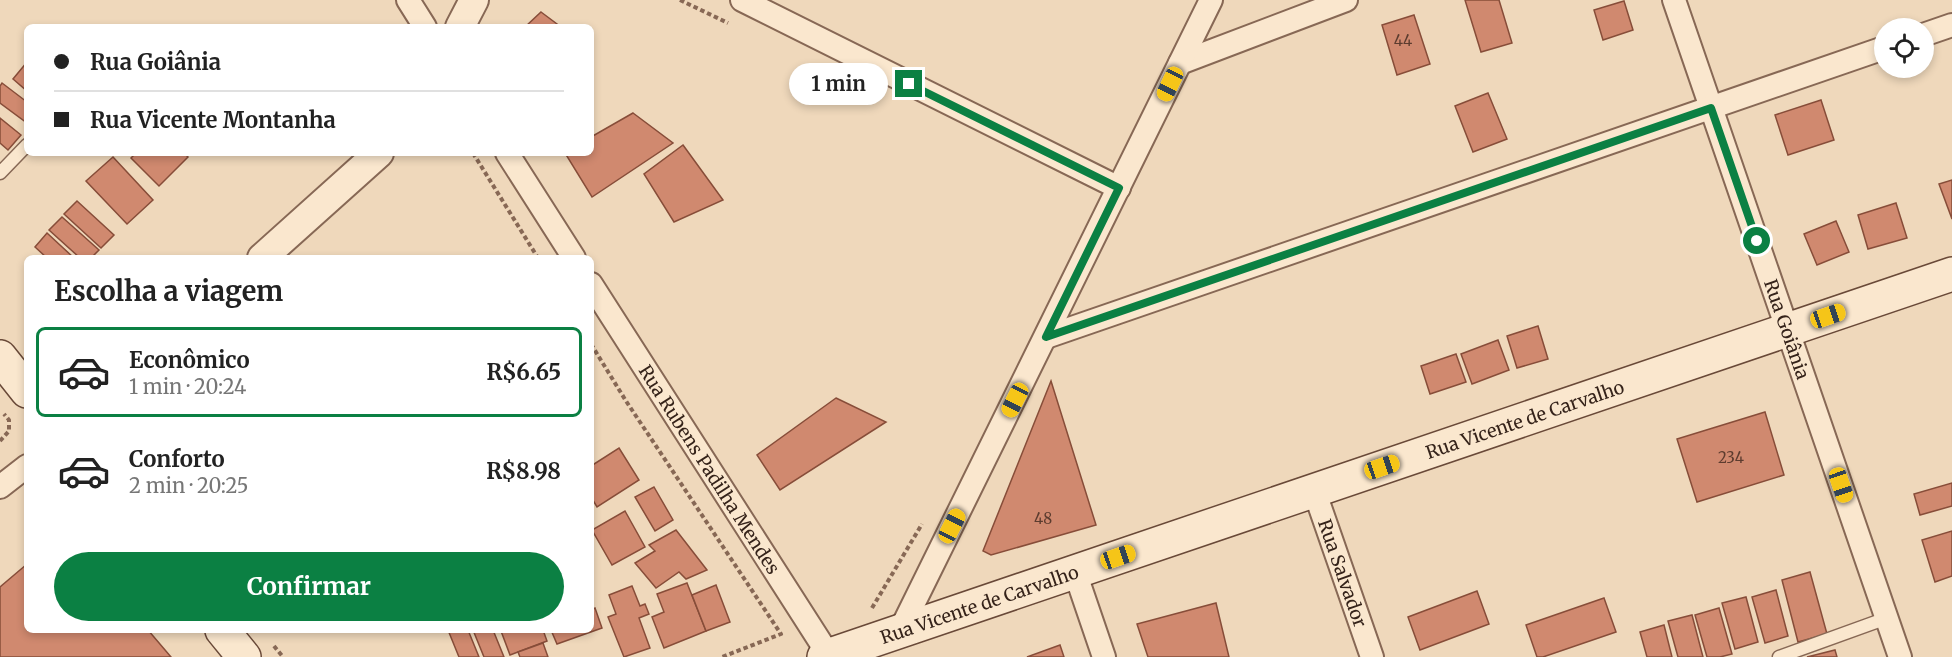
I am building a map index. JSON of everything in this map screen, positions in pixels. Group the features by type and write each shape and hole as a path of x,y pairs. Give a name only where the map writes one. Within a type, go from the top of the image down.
{"main road":[{"name":"Rua Vicente de Carvalho","path":"828,656 1952,274"},
{"path":"0,357 24,387"},
{"path":"224,633 244,657"}],"street":[{"path":"408,0 423,24"},
{"path":"462,24 474,0"},
{"path":"742,0 1119,188"},
{"path":"900,631 1211,0"},
{"path":"1180,63 1346,0"},
{"name":"Rua Goiânia","path":"1674,0 1900,657"},
{"path":"1934,31 1952,25"},
{"path":"1046,337 1874,51"},
{"path":"265,255 376,156"},
{"path":"509,156 572,255"},
{"name":"Rua Rubens Padilha Mendes","path":"594,289 828,656"},
{"path":"0,488 24,468"},
{"name":"Rua Salvador","path":"1314,490 1372,657"},
{"path":"1075,572 1104,657"}],"lane":[{"path":"0,173 24,148"},
{"path":"1779,657 1887,618"}],"path":[{"path":"680,0 731,25"},
{"path":"475,156 536,255"},
{"path":"594,349 626,401 781,634 722,657"},
{"path":"0,409 9,420 9,431 0,441"},
{"path":"869,612 923,522"}],"building":[{"path":"1465,0 1499,0 1512,43 1481,52"},
{"path":"1624,1 1633,30 1603,40 1594,10"},
{"path":"541,12 557,24 528,24"},
{"path":"1414,15 1430,64 1397,75 1382,25"},
{"path":"24,66 24,88 13,79"},
{"path":"2,83 24,100 24,121 0,103"},
{"path":"1488,93 1507,139 1473,152 1455,106"},
{"path":"1821,100 1834,140 1788,155 1775,115"},
{"path":"633,113 673,143 592,197 567,156 594,156 594,135"},
{"path":"0,118 21,135 8,150 0,143"},
{"path":"683,145 723,200 674,222 644,174"},
{"path":"133,156 188,157 159,186 131,158"},
{"path":"113,157 153,200 127,224 86,181"},
{"path":"1952,180 1952,219 1939,184"},
{"path":"77,201 114,235 101,248 64,214"},
{"path":"1896,203 1907,238 1868,249 1858,215"},
{"path":"62,217 99,250 94,255 77,255 49,230"},
{"path":"1836,221 1849,252 1817,265 1804,234"},
{"path":"47,233 71,255 44,255 35,247"},
{"path":"1538,326 1548,359 1517,368 1507,336"},
{"path":"1498,340 1509,370 1472,384 1461,354"},
{"path":"1456,354 1466,382 1430,394 1421,366"},
{"path":"1051,381 1096,525 991,555 983,551"},
{"path":"836,398 886,422 780,490 757,455"},
{"path":"1765,412 1784,475 1697,502 1677,439"},
{"path":"619,448 639,480 597,507 594,502 594,464"},
{"path":"1952,483 1952,506 1920,515 1914,494"},
{"path":"654,487 673,520 655,531 635,497"},
{"path":"625,511 645,547 612,565 594,534 594,529"},
{"path":"676,530 707,570 686,579 679,572 656,588 635,563 655,551 649,545"},
{"path":"1952,531 1952,576 1935,582 1922,540"},
{"path":"24,567 24,633 151,633 171,657 0,657 0,587"},
{"path":"1810,572 1827,634 1798,642 1782,580"},
{"path":"687,583 706,631 664,648 652,617 664,612 657,594"},
{"path":"716,585 730,622 706,631 692,595"},
{"path":"632,586 640,606 645,604 649,614 639,618 650,648 624,657 608,617 616,614 609,595"},
{"path":"1776,590 1788,636 1765,643 1752,597"},
{"path":"1477,591 1489,624 1420,650 1408,617"},
{"path":"1746,597 1758,642 1735,649 1722,603"},
{"path":"1604,598 1616,632 1543,657 1537,657 1526,625"},
{"path":"1216,603 1229,657 1148,657 1137,624"},
{"path":"594,608 602,628 594,631"},
{"path":"1719,608 1732,654 1707,657 1695,615"},
{"path":"1692,615 1703,657 1678,657 1668,621"},
{"path":"1664,625 1672,657 1647,657 1640,632"},
{"path":"449,633 469,633 479,657 459,657"},
{"path":"474,633 494,633 504,657 484,657"},
{"path":"502,633 544,633 547,641 510,655"},
{"path":"552,633 588,633 557,644"},
{"path":"543,643 548,657 520,657 518,652"},
{"path":"1060,645 1064,657 1027,657"},
{"path":"1835,650 1837,657 1807,657"}],"route":[{"path":"909,84 1119,188 1046,337 1711,108 1757,241"}]}
